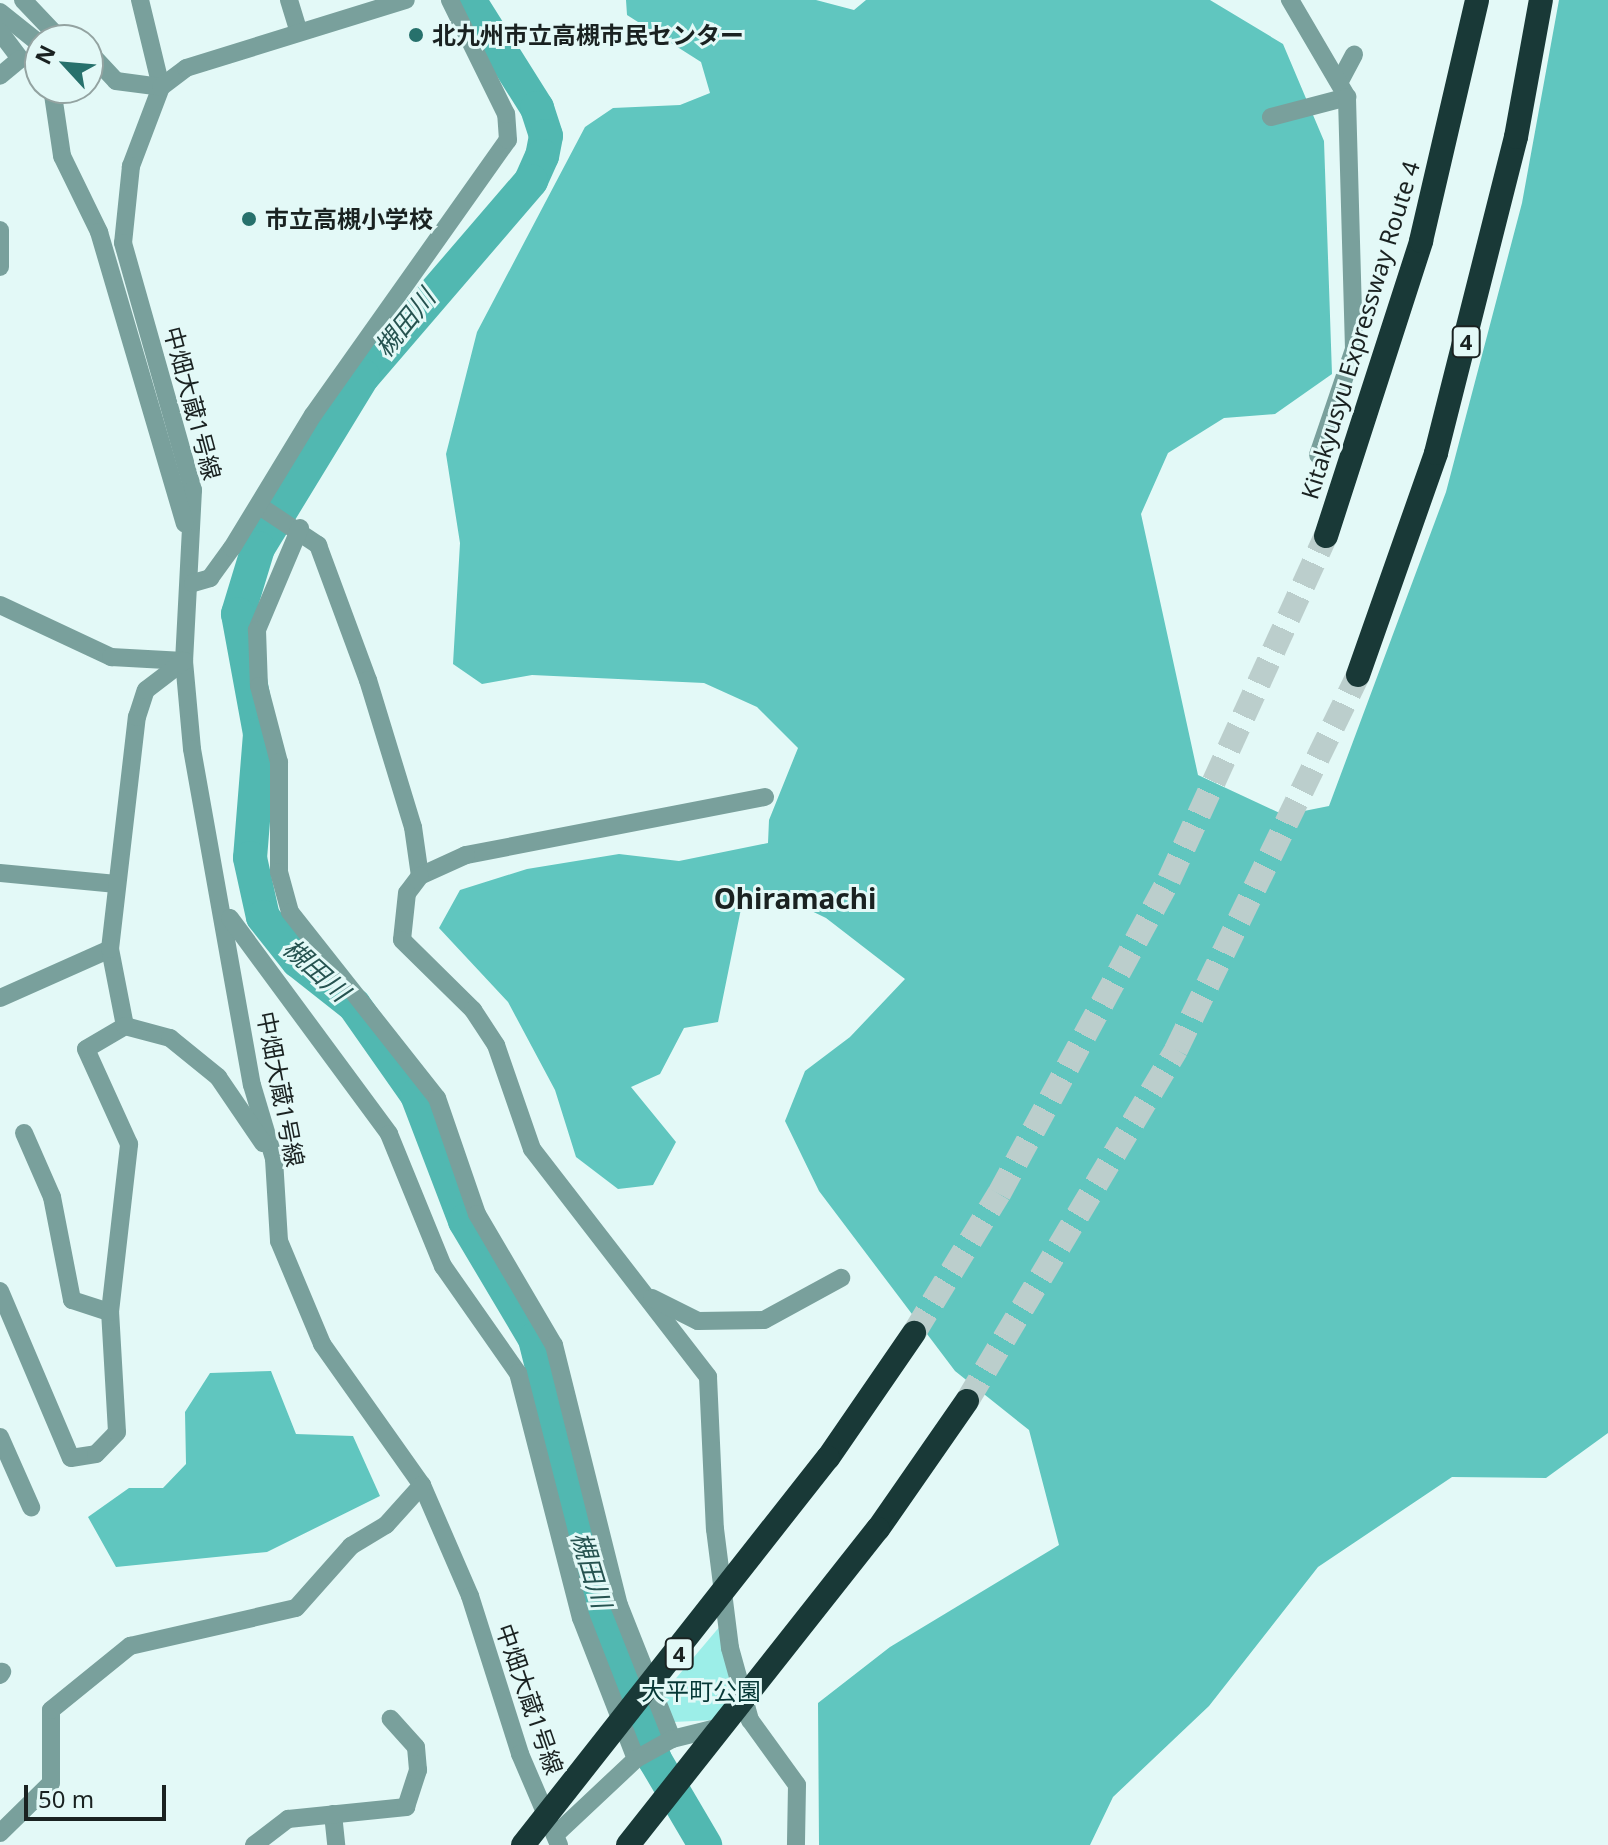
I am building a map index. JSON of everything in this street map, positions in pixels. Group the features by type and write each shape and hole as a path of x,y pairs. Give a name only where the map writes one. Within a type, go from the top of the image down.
{"highway":[{"name":"Kitakyusyu Expressway Route 4","path":"1326,536 1421,241 1477,0"},
{"name":"4","path":"1358,675 1436,453 1516,137 1541,0"},
{"name":"4","path":"523,1845 828,1458 914,1333"},
{"path":"628,1845 878,1529 967,1401"}],"street":[{"path":"23,0 49,24"},
{"path":"140,0 161,87"},
{"path":"289,0 298,29"},
{"path":"104,68 116,81 161,87 186,68 298,29 406,0"},
{"path":"193,583 210,578 261,507 313,415 508,140 506,114 450,0"},
{"path":"1290,0 1344,89"},
{"path":"0,12 24,31"},
{"path":"0,32 20,59 0,76"},
{"path":"1318,455 1354,349 1344,89 1354,55"},
{"name":"中畑大蔵1号線","path":"161,87 131,166 123,243 193,490 193,583 184,661 192,749 225,910 252,1085 274,1159 279,1241 303,1309 422,1485 470,1596 520,1754 557,1840"},
{"path":"1271,117 1344,89"},
{"path":"55,104 62,156 99,232 192,554"},
{"path":"58,117 61,104"},
{"path":"0,230 0,267"},
{"path":"261,507 298,527 318,545 368,680 413,827 420,876"},
{"path":"298,527 257,630 259,686 279,762 279,872 290,912 437,1098 477,1214 554,1345 619,1605 672,1739"},
{"path":"0,605 111,657 184,661"},
{"path":"125,1026 110,949 137,717 146,690 184,661"},
{"path":"765,797 466,855 420,876 407,893 402,940 473,1010 496,1045 532,1149 708,1377 715,1529 730,1648 750,1720 797,1785 796,1845"},
{"path":"0,873 116,884"},
{"path":"225,910 389,1134 443,1266 518,1373 581,1618 636,1759"},
{"path":"0,998 110,949"},
{"path":"0,1291 71,1458 96,1454 117,1432 110,1312 129,1144 86,1049 125,1026 170,1038 218,1077 274,1159"},
{"path":"24,1133 52,1197 72,1300 110,1312"},
{"path":"649,1297 698,1321 764,1320 841,1278"},
{"path":"0,1437 31,1507"},
{"path":"0,1833 51,1783 51,1710 130,1646 296,1608 351,1546 386,1525 422,1485"},
{"path":"254,1845 288,1819 406,1807 418,1770 416,1747 391,1719"},
{"path":"557,1840 636,1759 672,1739 750,1720"},
{"path":"333,1814 336,1845"}],"green space":[{"name":"大平町公園","path":"721,1625 732,1697 715,1720 673,1722 661,1696"}],"shaded area":[{"path":"626,0 816,0 854,10 866,0 1210,0 1283,44 1324,141 1332,374 1275,414 1224,418 1168,453 1141,514 1198,775 1284,815 1329,806 1446,492 1522,203 1559,0 1608,0 1608,1433 1546,1478 1452,1477 1318,1567 1209,1706 1113,1797 1090,1845 819,1845 818,1703 890,1647 1059,1545 1029,1430 955,1371 819,1191 785,1121 805,1071 850,1037 905,979 826,918 793,902 744,894 718,1022 684,1028 660,1074 631,1087 676,1142 653,1185 618,1189 576,1157 555,1090 508,1002 439,928 460,890 527,869 619,854 679,861 768,843 769,820 798,748 757,707 704,683 532,675 482,684 453,664 460,543 446,454 477,332 585,127 613,108 680,105 710,93 701,62 627,15"},
{"path":"271,1371 296,1434 353,1436 380,1496 267,1552 116,1567 88,1517 129,1488 163,1488 186,1464 185,1412 210,1373"}],"waterway":[{"name":"槻田川","path":"469,0 537,108 546,136 542,156 531,181 363,376 258,548 238,614 260,734 250,858 263,917 298,961 354,1005 417,1095 465,1221 535,1339 604,1614 655,1760 705,1845"}],"tunnel":[{"path":"914,1333 999,1194 1169,880 1326,536"},
{"path":"967,1401 1176,1050 1358,675"}],"place":[{"name":"北九州市立高槻市民センター","path":"416,35"},
{"name":"市立高槻小学校","path":"249,219"}],"district":[{"name":"Ohiramachi","path":"795,898"}]}
